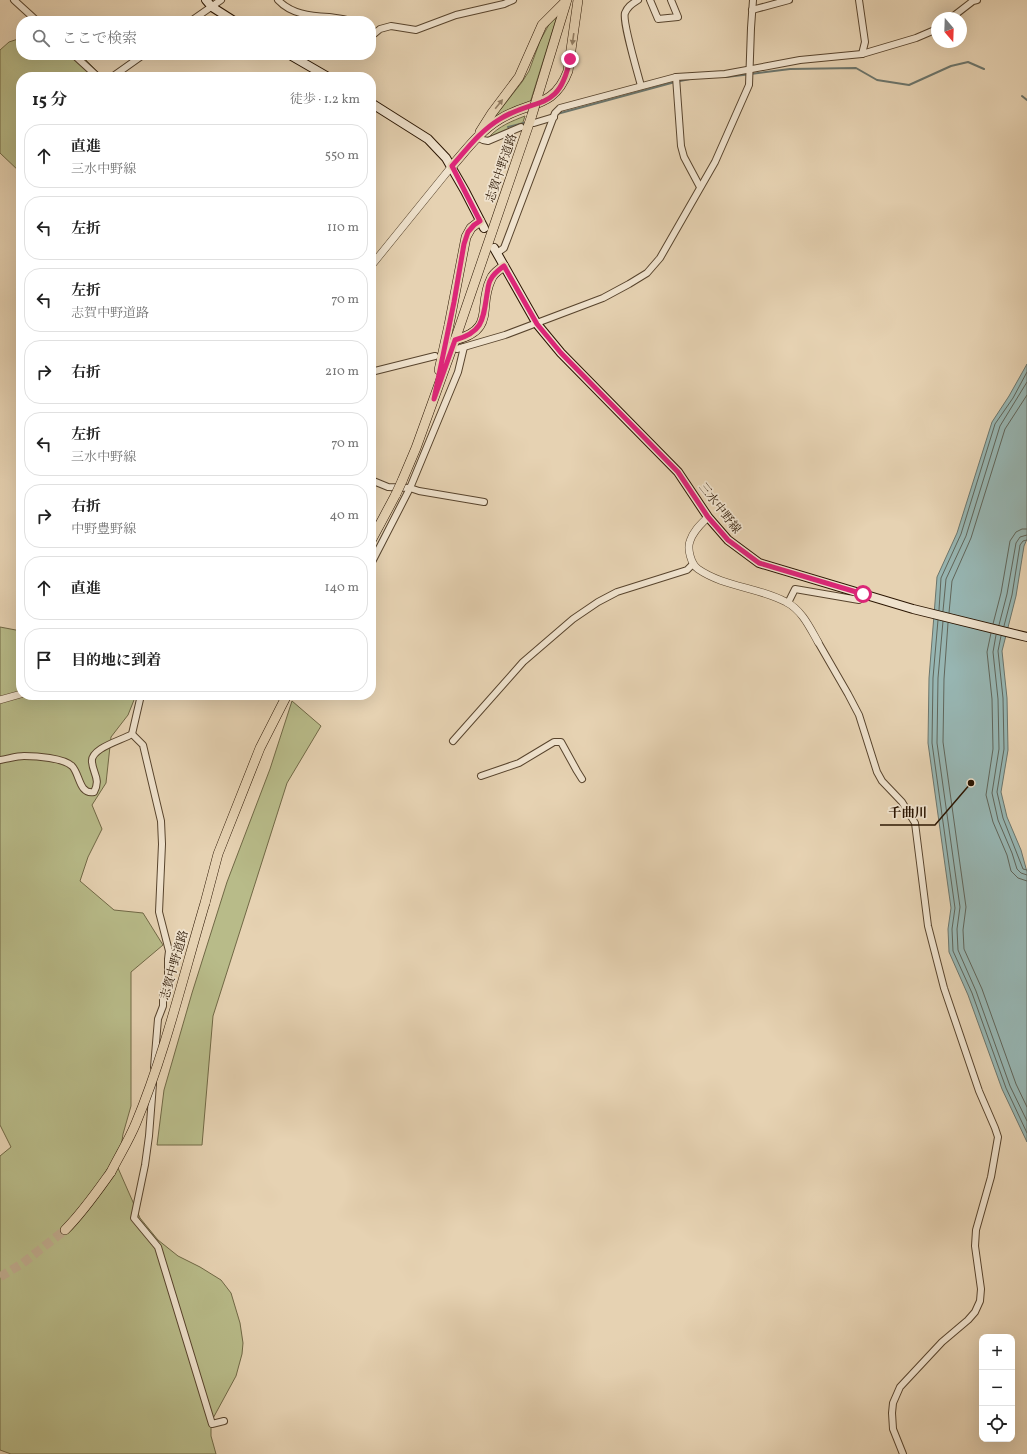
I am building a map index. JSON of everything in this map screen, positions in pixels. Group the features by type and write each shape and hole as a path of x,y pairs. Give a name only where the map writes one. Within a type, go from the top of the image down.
{"main road":[{"path":"206,0 212,7 226,16"},
{"path":"452,166 477,136 489,117 519,77 542,25 567,0"},
{"name":"志賀中野道路","path":"376,532 402,481 456,345 533,119 537,98 567,0"},
{"path":"477,136 501,118 544,102 556,93 565,80 568,71 578,0"},
{"path":"299,60 319,72"},
{"path":"376,106 428,139 446,158 452,166 482,225 474,225 468,232 464,244 454,302 434,399"},
{"name":"三水中野線","path":"496,251 537,324 561,353 678,472 708,517 728,540 759,563 913,608 1027,637"},
{"path":"456,345 480,326 491,278 504,266"},
{"name":"志賀中野道路","path":"65,1230 90,1202 111,1172 135,1124 148,1093 161,1054 218,854 257,756 285,700"}],"street":[{"path":"14,0 32,16"},
{"path":"198,16 221,0"},
{"path":"278,0 289,8 309,16"},
{"path":"376,32 380,29 391,26 416,30 456,15 513,0"},
{"path":"638,0 629,2 624,14 626,31 641,86"},
{"path":"650,0 658,19 678,17 671,0"},
{"path":"748,0 752,10"},
{"path":"456,345 464,347 505,335 603,298 647,273 660,258 715,162 749,85 753,0"},
{"path":"752,10 789,0"},
{"path":"859,0 865,42 862,54"},
{"path":"960,12 977,0"},
{"path":"496,251 504,248 554,115 560,108 676,77 750,73 800,60 862,54 916,38 931,32"},
{"path":"79,60 93,72"},
{"path":"119,72 136,60"},
{"path":"676,77 681,146 684,156 700,187"},
{"path":"533,119 554,115"},
{"path":"477,136 488,141 521,127"},
{"path":"376,260 452,166"},
{"path":"376,554 410,488 458,372 464,347"},
{"path":"376,371 435,356"},
{"path":"376,482 388,487 410,488 419,491 484,502"},
{"path":"708,517 696,529 689,542 693,564 697,568 718,580 764,593 788,603 803,617 859,715 877,772 882,781 902,802 915,823 928,926 942,980 952,1015 979,1091 998,1138 992,1177 976,1230 975,1246 981,1289 980,1301 975,1312 968,1320 942,1342 900,1388 893,1403 892,1413 893,1429 903,1454"},
{"path":"453,741 523,662 573,619 598,602 617,592 687,570 693,564"},
{"path":"788,603 795,589 859,600 863,594"},
{"path":"0,700 16,695"},
{"path":"132,734 140,700"},
{"path":"0,760 24,756 59,760 72,767 84,790 90,793 94,792 97,787 97,780 92,762 96,752 132,734"},
{"path":"132,734 143,745 161,821 162,844 159,912 169,952 168,979 156,1033 150,1130 145,1165 134,1218 158,1247 212,1424 224,1421"},
{"path":"482,776 519,763 554,742 561,742 582,778"}],"green space":[{"path":"557,16 530,103 489,122 522,82 529,71 540,41 553,17"},
{"path":"16,40 16,60 86,60 98,72 16,72 16,168 0,153 0,50 9,42"},
{"path":"525,116 522,125 489,137 501,127"},
{"path":"0,627 16,630 16,700 134,700 128,715 111,737 106,783 92,805 102,829 88,857 80,881 114,910 143,913 163,945 131,972 131,1106 123,1134 118,1168 140,1218 158,1240 178,1256 221,1280 231,1293 240,1323 243,1343 242,1354 236,1376 211,1422 211,1436 216,1454 11,1454 0,1450 0,1156 11,1147 0,1125"},
{"path":"292,701 321,726 287,783 213,1016 202,1145 157,1145 164,1090 192,993 227,882 270,769"}],"water":[{"path":"1027,364 1027,539 1024,546 1016,596 1002,651 1007,698 1008,750 1001,792 1007,817 1021,850 1027,872 1027,1142 1002,1089 968,995 949,952 948,929 951,908 928,743 929,678 937,577 957,533 992,422"}],"waterway":[{"path":"726,77 790,69 856,68 877,80 909,85 951,66 968,62 984,69"},
{"path":"557,114 690,79"},
{"path":"1022,96 1027,100"},
{"path":"508,127 524,123"}],"tunnel":[{"path":"0,1277 23,1263 65,1230"}],"place":[{"name":"千曲川","path":"971,783"}],"route":[{"path":"570,59 565,80 556,93 544,102 501,118 477,136 452,166 480,221 468,232 464,244 454,302 434,399 455,340 464,338 473,333 480,326 491,278 504,266 537,324 561,353 678,472 708,517 728,540 759,563 863,594"}]}
